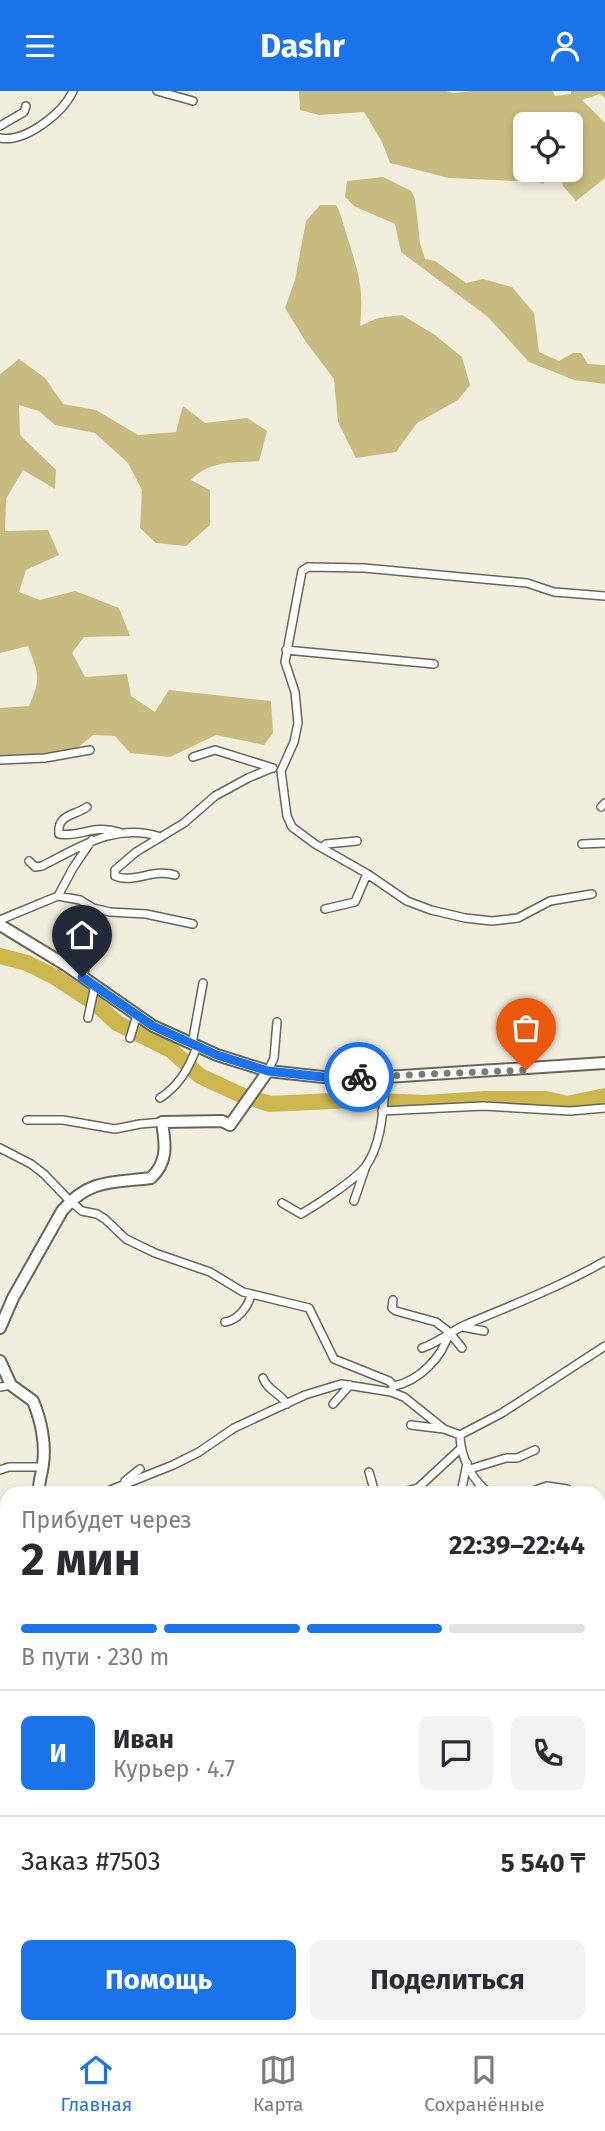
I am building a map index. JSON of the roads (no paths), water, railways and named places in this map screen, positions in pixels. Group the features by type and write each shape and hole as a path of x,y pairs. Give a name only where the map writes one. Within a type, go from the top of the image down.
{"street":[{"path":"0,138 8,139 41,125 67,103 73,91"},
{"path":"157,91 193,101"},
{"path":"0,126 24,112 26,106"},
{"path":"592,894 550,901 518,918 492,921 465,918 407,901 292,827 281,771 294,742 298,723 295,692 285,662 302,571 308,567 364,568 446,575 527,583 554,592 605,596"},
{"path":"286,650 434,664"},
{"path":"0,760 45,758 90,750"},
{"path":"193,757 215,750 281,771"},
{"path":"175,875 166,872 147,873 128,878 115,876 115,870 184,823 215,796 272,768"},
{"path":"87,807 66,815 60,821 59,834 93,828 123,834"},
{"path":"29,861 36,867 42,866 93,839 123,834 152,834 161,837"},
{"path":"58,896 93,839"},
{"path":"321,848 326,844 357,841"},
{"path":"582,844 605,843"},
{"path":"324,909 355,902 367,874"},
{"path":"0,923 58,896 80,900 102,910 146,914 192,924"},
{"path":"0,923 82,977 94,990 135,1020 268,1071 323,1077 386,1077 605,1063"},
{"path":"82,977 100,930"},
{"path":"160,1098 169,1093 191,1062 203,983"},
{"path":"88,1018 94,990"},
{"path":"130,1038 135,1020"},
{"path":"27,1120 63,1120 114,1129 163,1122 222,1121 230,1125 268,1071 274,1058 277,1022"},
{"path":"354,1201 376,1145 386,1077"},
{"path":"382,1110 483,1106 570,1111 605,1108"},
{"path":"0,1328 13,1298 70,1201 85,1189 101,1184 151,1178 160,1167 166,1150 163,1122"},
{"path":"0,1149 38,1169 70,1201 82,1210 105,1219 126,1239 155,1253 210,1272 232,1287 309,1308 334,1359 390,1381 392,1389"},
{"path":"282,1203 301,1214 324,1200 366,1166"},
{"path":"422,1349 449,1332 545,1292 605,1261"},
{"path":"225,1322 243,1310 251,1294"},
{"path":"393,1300 392,1308 396,1311 436,1322 449,1332 462,1348"},
{"path":"462,1327 484,1331"},
{"path":"392,1389 426,1369 443,1349 449,1332"},
{"path":"411,1425 444,1429 460,1435 502,1413 605,1346"},
{"path":"0,1361 6,1386 26,1394 35,1405 41,1428 43,1467 37,1486"},
{"path":"263,1378 267,1387 281,1395 287,1404"},
{"path":"123,1485 173,1465 199,1452 234,1428 316,1390 341,1384 392,1389 444,1429"},
{"path":"332,1404 350,1385"},
{"path":"460,1435 460,1449 481,1486"},
{"path":"419,1486 460,1449"},
{"path":"468,1465 517,1458 535,1450"},
{"path":"463,1486 468,1465"},
{"path":"0,1470 9,1467 43,1467"},
{"path":"123,1485 140,1469"},
{"path":"369,1472 373,1486"}],"waterway":[{"path":"0,956 27,963 55,977 96,1004 117,1023 171,1050 200,1076 241,1095 270,1104 352,1100 426,1103 485,1099 546,1099 567,1104 605,1096"}]}
